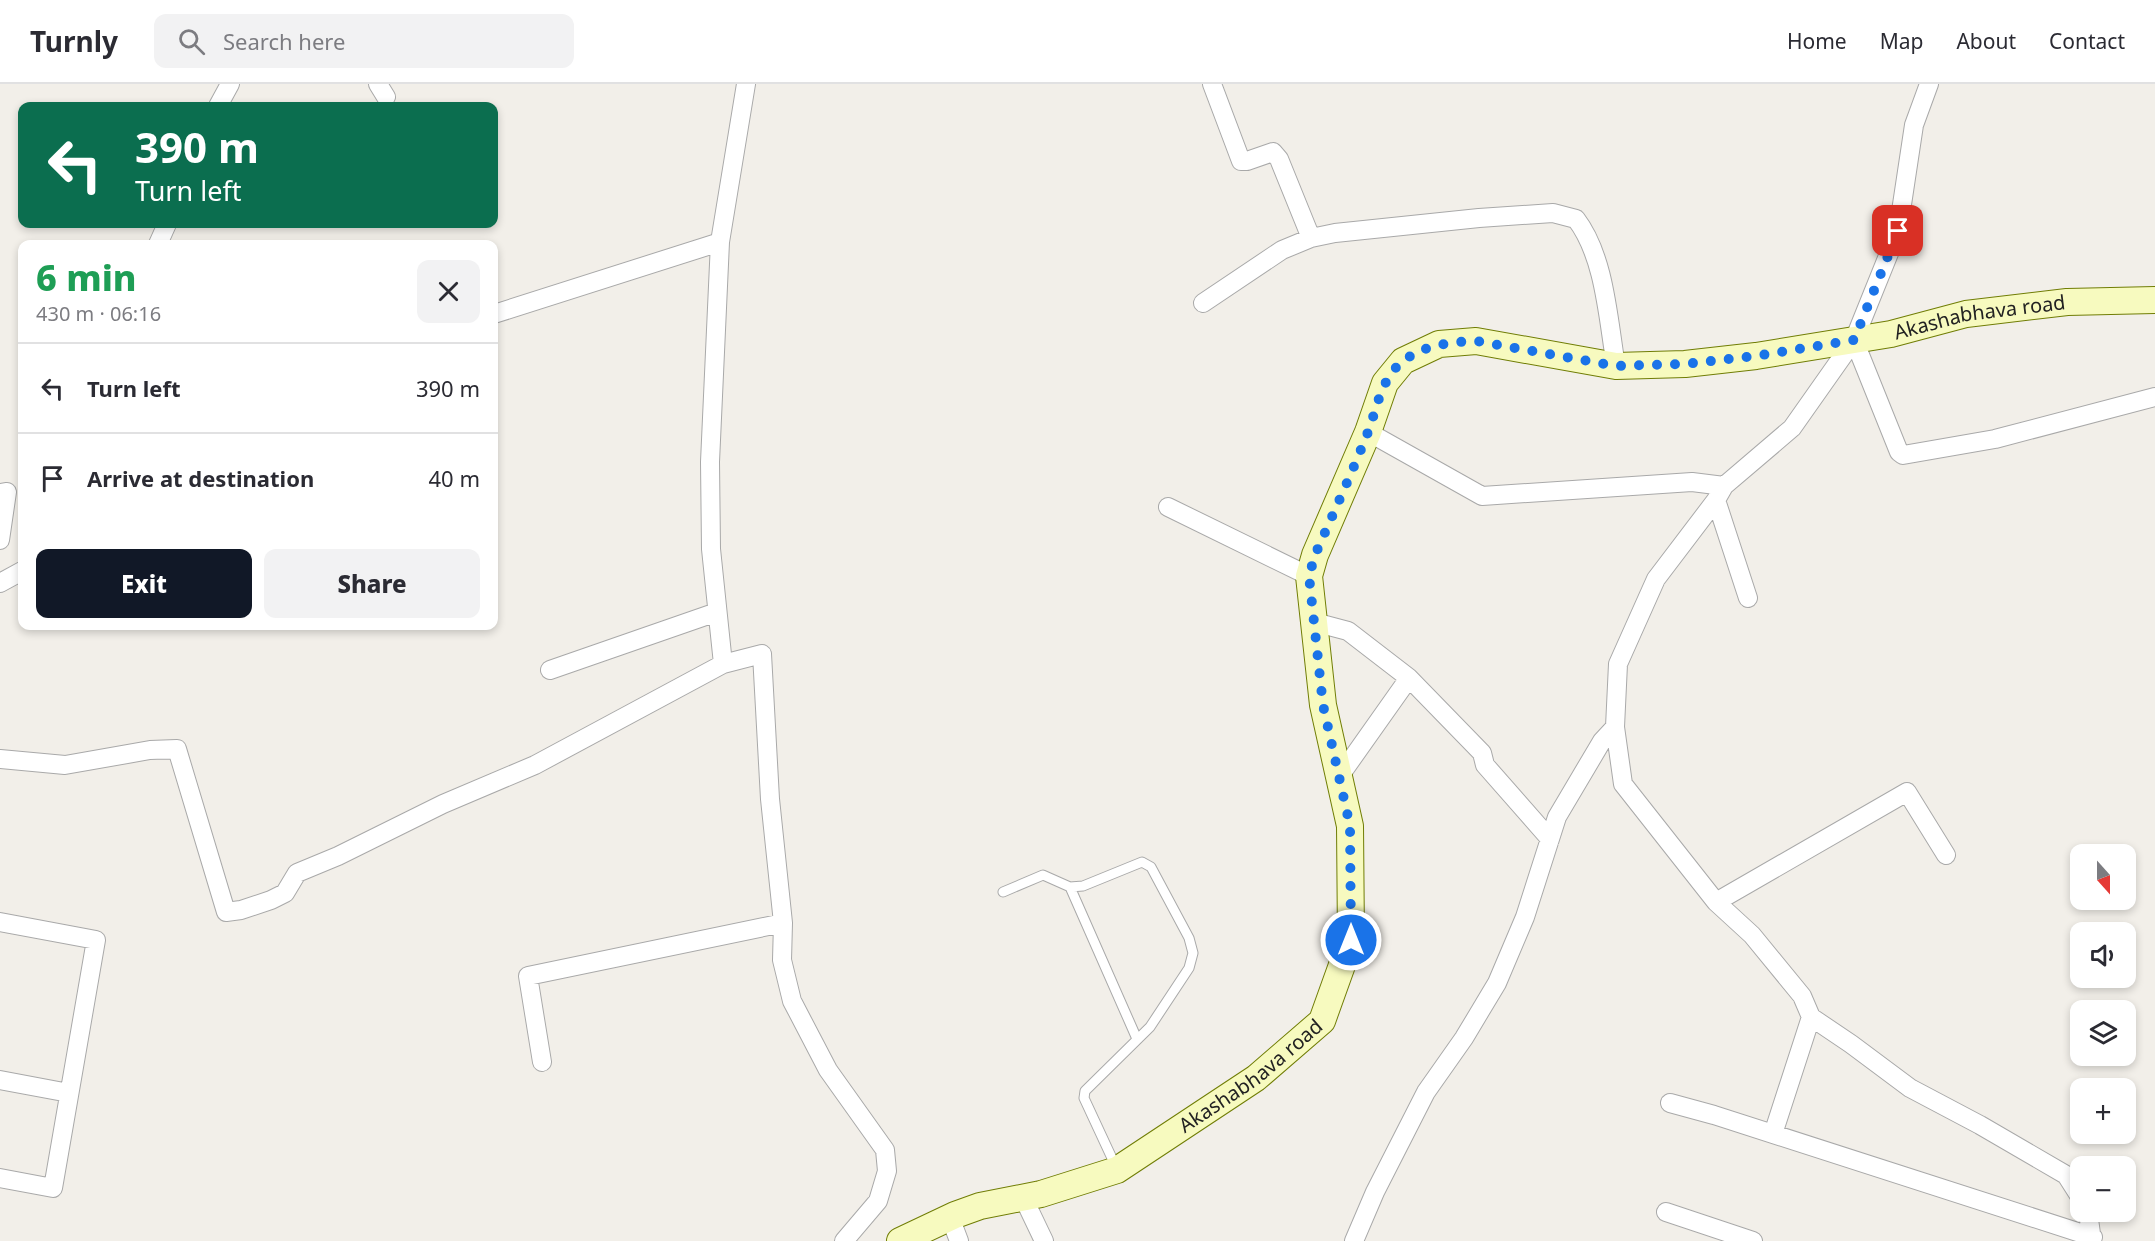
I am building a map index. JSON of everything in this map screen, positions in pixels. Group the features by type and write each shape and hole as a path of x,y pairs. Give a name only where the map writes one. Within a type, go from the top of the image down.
{"street":[{"path":"220,102 230,84"},
{"path":"723,664 711,549 710,462 720,242 746,84"},
{"path":"1212,84 1241,161 1273,152 1311,238"},
{"path":"1929,84 1914,125 1898,231 1854,340 1792,428 1720,493 1656,579 1618,664 1615,727 1623,784 1716,902 1752,935 1802,996 1811,1017 1910,1088 2066,1175 2070,1181"},
{"path":"1203,303 1282,250 1311,238 1335,233 1479,218 1553,213 1576,219 1584,229 1594,250 1616,366"},
{"path":"498,313 720,242"},
{"name":"Akashabhava road","path":"900,1241 950,1217 980,1206 1041,1194 1117,1170 1256,1078 1322,1021 1351,940 1350,826 1323,705 1309,576 1315,555 1368,432 1385,383 1403,361 1439,344 1476,341 1616,366 1685,364 1756,356 1891,334 1965,314 2067,302 2155,300"},
{"path":"1854,340 1899,452 1903,455 1995,438 2155,396"},
{"path":"1368,432 1482,496 1692,482 1720,493"},
{"path":"0,493 7,492 0,540"},
{"path":"1720,493 1748,598"},
{"path":"1167,507 1309,576"},
{"path":"0,583 18,573"},
{"path":"550,670 717,612"},
{"path":"1314,622 1348,631 1409,678 1482,753 1485,765 1550,838"},
{"path":"0,759 65,765 150,750 177,749 226,912 241,910 285,893 297,873 338,856 443,804 535,765 723,664 762,654 770,799 783,923 782,960 792,1001 828,1070 885,1150 887,1171 878,1200 843,1241"},
{"path":"1340,777 1409,678"},
{"path":"1354,1241 1375,1192 1426,1092 1464,1038 1497,983 1525,917 1557,817 1602,741 1615,727"},
{"path":"1716,902 1907,792 1946,855"},
{"path":"0,922 96,940 53,1188 0,1178"},
{"path":"542,1062 528,976 783,923"},
{"path":"1773,1134 1811,1017"},
{"path":"0,1080 69,1093"},
{"path":"1670,1103 1773,1134 2092,1239 2089,1222"},
{"path":"1023,1197 1044,1241"},
{"path":"1666,1212 1754,1241"},
{"path":"950,1217 959,1241"}],"lane":[{"path":"1004,892 1043,875 1070,888 1083,886 1142,862 1151,867 1190,938 1193,953 1189,968 1150,1027 1085,1091 1084,1098 1117,1170"},
{"path":"1070,888 1137,1040"}],"route":[{"path":"1351,940 1350,826 1323,705 1309,576 1315,555 1368,432 1385,383 1392,372 1403,361 1420,352 1439,344 1459,341 1476,341 1616,366 1685,364 1756,356 1854,340 1898,231"}]}
